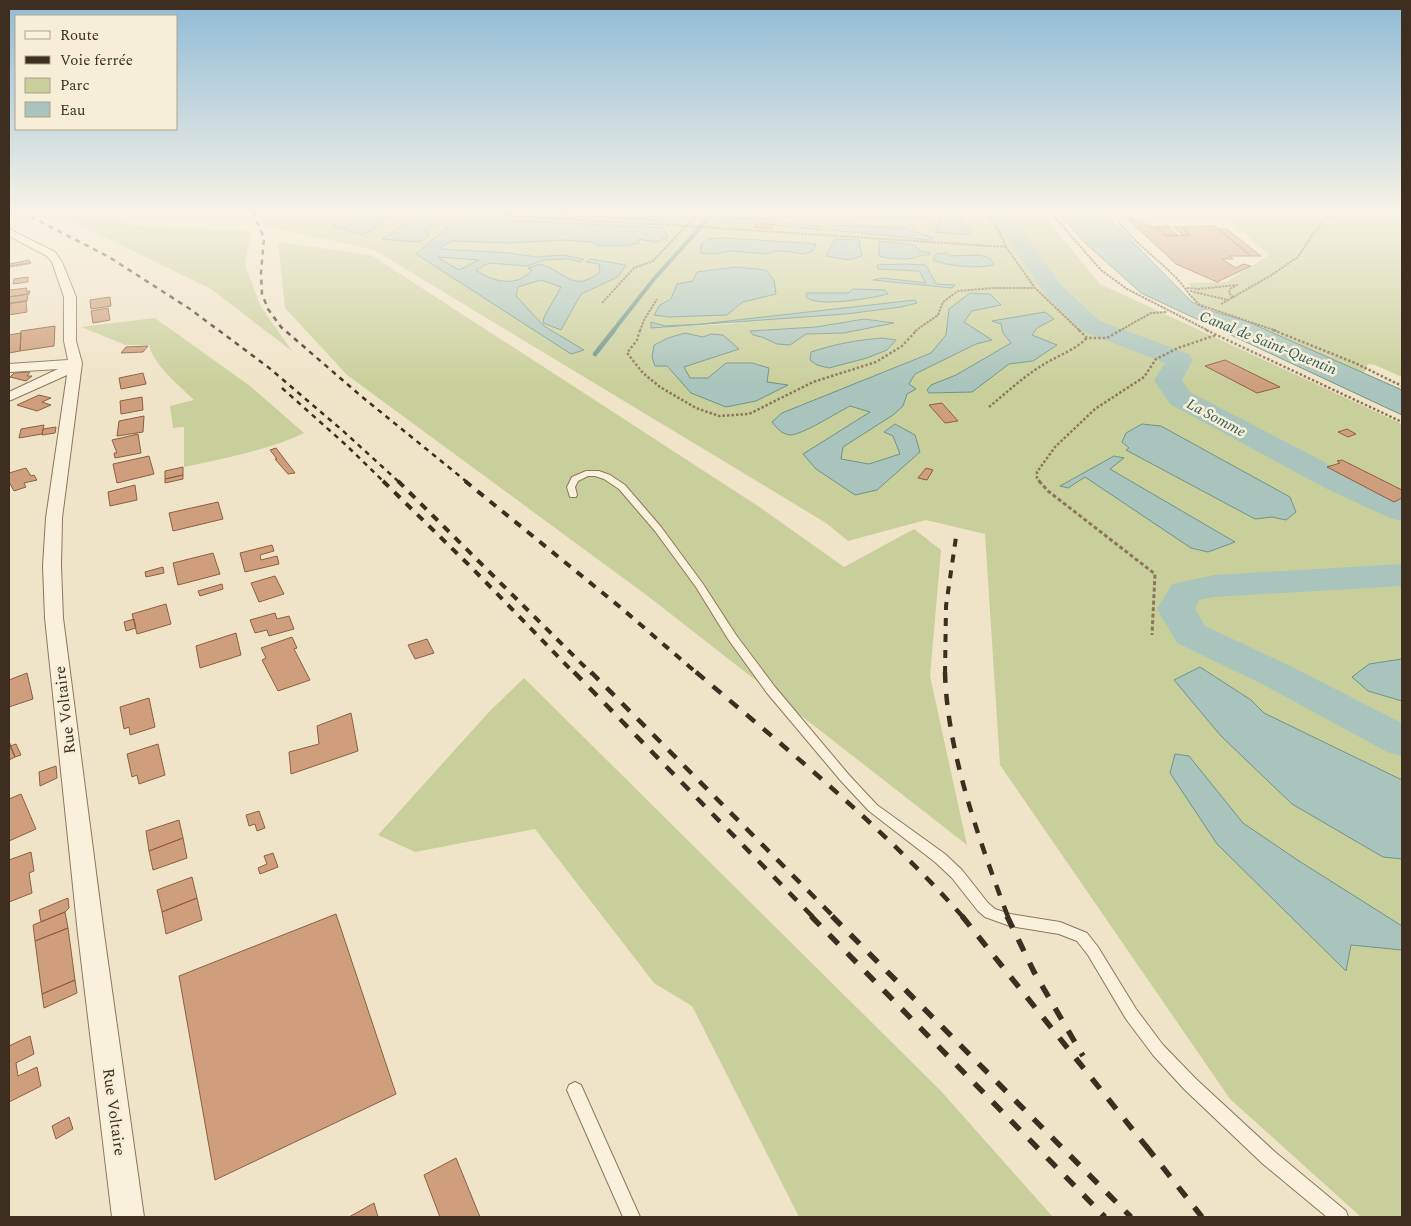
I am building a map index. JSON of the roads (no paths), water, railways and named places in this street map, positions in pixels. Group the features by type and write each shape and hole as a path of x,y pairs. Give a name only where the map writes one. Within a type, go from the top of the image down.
{"street":[{"name":"Rue Voltaire","path":"60,269 70,297 70,341 75,363 54,518 52,566 54,618 91,934 128,1217"},
{"path":"9,368 75,363"},
{"path":"9,397 59,374 75,363"}],"lane":[{"path":"573,495 571,487 575,479 586,474 596,473 607,476 622,487 658,529 700,586 732,637 766,682 845,778 873,808 940,858 957,874 990,913 1010,920 1060,928 1082,937 1093,951 1131,1014 1158,1050 1190,1084 1268,1158 1340,1217"},
{"path":"575,1090 632,1217"}],"water":[{"path":"440,269 477,269 476,270 490,278 512,281 526,276 532,270 530,269 553,269 569,279 583,281 600,272 600,269 623,269 618,277 581,294 561,330 543,323 544,317 561,287 541,280 518,287 516,296 544,326 584,350 571,354"},
{"path":"719,269 766,270 774,280 776,294 743,302 727,315 669,317 654,315 660,305 671,299 677,284 693,281 697,272"},
{"path":"882,269 928,269 936,284 955,285 952,288 873,280 882,278 926,283 919,271"},
{"name":"Canal de Saint-Quentin","path":"1114,269 1160,269 1192,302 1208,310 1246,321 1402,390 1402,415 1141,293"},
{"path":"853,289 885,290 888,294 858,300 833,302 822,302 806,297 807,293 848,293"},
{"path":"970,293 990,294 1001,305 972,311 964,322 992,340 976,344 915,374 909,384 916,389 907,394 903,406 893,415 843,447 841,459 869,464 900,454 893,436 884,432 895,424 915,435 920,452 877,490 855,495 816,469 803,454 870,412 850,406 811,427 790,435 782,432 772,422 782,413 931,353 946,335 949,309"},
{"path":"915,300 917,303 901,307 846,314 651,328 651,322 665,326 701,324"},
{"path":"1045,312 1054,319 1037,328 1032,335 1057,345 1033,361 1009,364 972,392 929,393 927,390 931,385 956,375 1011,343 1003,333 1001,324 992,321"},
{"path":"864,319 894,323 844,333 806,334 790,345 777,344 753,335 750,331 816,327"},
{"path":"685,333 703,337 711,334 723,335 739,349 684,367 690,378 708,378 726,363 752,363 769,368 767,382 788,385 756,401 726,407 691,393 667,366 655,366 652,357 654,345"},
{"path":"882,338 896,340 887,350 867,358 829,368 817,365 810,360 811,352 820,349"},
{"path":"1142,424 1161,426 1290,497 1296,512 1286,520 1272,517 1255,519 1126,450 1129,448 1122,442 1126,433"},
{"path":"1114,456 1124,458 1110,469 1235,542 1208,552 1191,548 1085,477 1068,488 1060,486"},
{"path":"1402,659 1402,701 1368,691 1352,677 1369,664"},
{"path":"1200,667 1251,700 1264,713 1402,780 1402,859 1383,857 1292,804 1221,736 1174,680"},
{"path":"1175,754 1189,756 1243,823 1402,926 1402,950 1351,945 1346,971 1217,844 1170,773"}],"waterway":[{"path":"613,331 663,269"},
{"name":"La Somme","path":"1039,269 1054,291 1091,326 1180,360 1168,380 1180,398 1338,482 1402,511"},
{"path":"595,354 614,330"},
{"name":"La Somme","path":"1402,575 1214,586 1185,592 1176,609 1191,634 1276,675 1402,741"}],"railway":[{"path":"128,269 190,309 268,367 399,482"},
{"path":"261,269 262,294 268,309 281,327 361,396 467,482"},
{"path":"282,388 384,482"},
{"path":"383,481 473,569 575,674"},
{"path":"398,481 592,674"},
{"path":"465,481 620,607 698,674"},
{"path":"945,672 946,606 956,537"},
{"path":"574,672 813,917"},
{"path":"591,672 834,917"},
{"path":"696,672 868,820 963,917"},
{"path":"945,672 947,703 958,765 976,828 1008,917"},
{"path":"811,916 1105,1217"},
{"path":"832,916 1131,1217"},
{"path":"962,916 1149,1150"},
{"path":"1007,916 1034,972 1083,1056"},
{"path":"1146,1146 1202,1217"}]}
